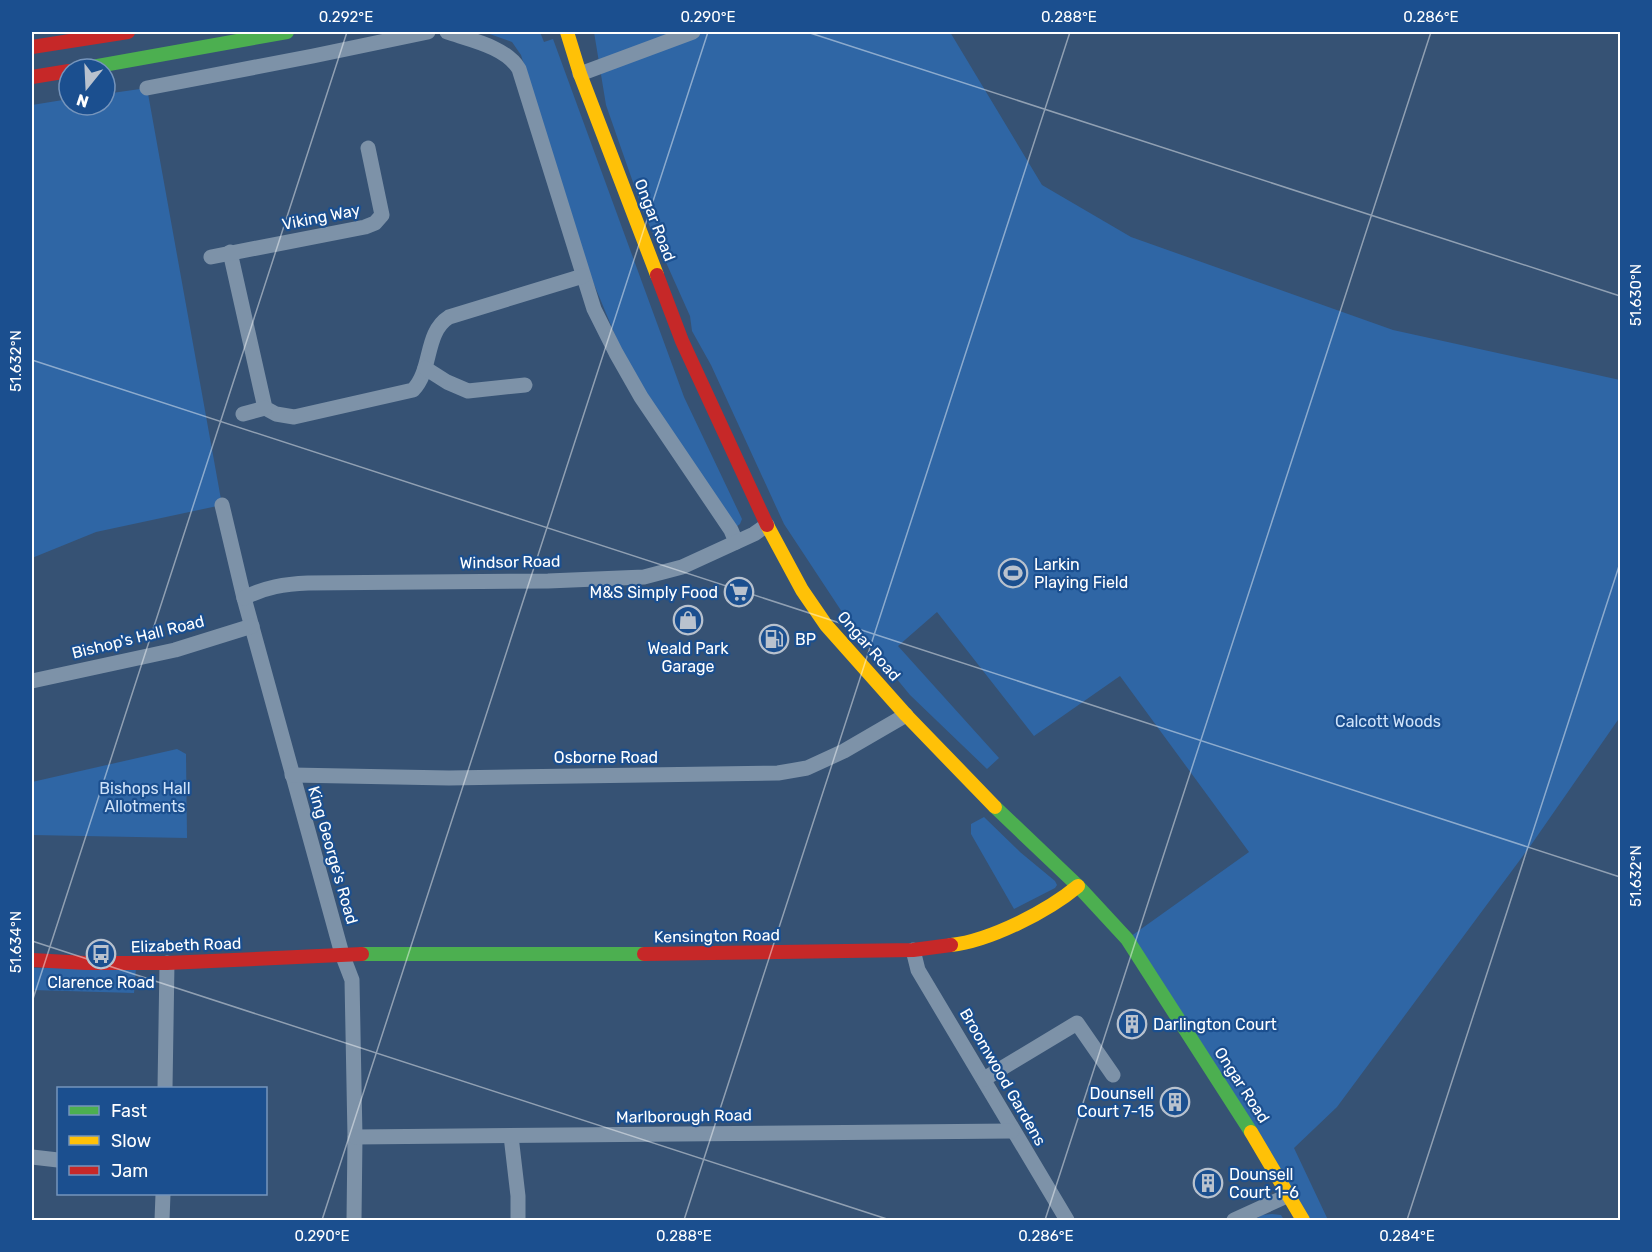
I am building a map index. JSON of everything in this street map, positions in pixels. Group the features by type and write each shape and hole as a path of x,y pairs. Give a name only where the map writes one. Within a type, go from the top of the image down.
{"main road":[{"path":"32,47 128,32"},
{"path":"117,63 287,32"},
{"name":"Ongar Road","path":"568,33 580,74 682,341 767,525 802,590 826,626 906,715 993,805 1078,886 1127,939 1289,1194 1303,1221"},
{"path":"32,77 57,73"},
{"name":"Kensington Road","path":"342,954 628,954 913,950 963,944 981,939 1056,902 1078,886"},
{"name":"Elizabeth Road","path":"32,960 166,963 342,954"}],"street":[{"path":"147,88 428,32"},
{"path":"447,32 502,52 513,59 519,69 594,309 615,353 641,397 731,530 736,542"},
{"path":"580,74 693,32"},
{"name":"Viking Way","path":"212,257 365,227 375,223 382,215 368,148"},
{"path":"230,252 266,408"},
{"path":"243,414 266,408 276,414 294,417 413,390 424,377 432,340 440,322 449,317 583,276"},
{"path":"425,368 447,382 468,391 525,385"},
{"name":"King George's Road","path":"222,506 292,775 342,954 352,980 356,1137 354,1221"},
{"name":"Windsor Road","path":"244,597 259,590 277,586 308,583 548,581 644,577 682,567 754,534 767,525"},
{"name":"Bishop's Hall Road","path":"32,681 175,650 252,626"},
{"name":"Osborne Road","path":"292,775 449,777 778,773 807,768 906,715"},
{"name":"Broomwood Gardens","path":"913,950 918,970 1067,1221"},
{"path":"165,1087 166,963"},
{"path":"984,1079 1077,1023 1113,1075"},
{"name":"Marlborough Road","path":"356,1137 1012,1131"},
{"path":"511,1136 518,1196 518,1221"},
{"path":"32,1157 57,1160"},
{"path":"1234,1221 1289,1194"},
{"path":"162,1221 163,1195"}],"green space":[{"path":"484,32 540,32 544,42 553,39 684,397 742,519 736,527 647,395 618,342 591,277 521,55 512,42"},
{"name":"Calcott Woods","path":"594,32 950,32 1042,185 1131,237 1393,330 1620,380 1620,717 1531,845 1337,1107 1294,1148 1328,1220 1309,1220 1127,939 1249,852 1120,676 1034,736 937,612 898,646 999,758 987,769 910,695 844,615 784,524 711,365 692,331 690,316 643,211 606,105"},
{"path":"147,88 222,505 96,532 32,558 32,105 57,101 57,117 117,117 117,92"},
{"name":"Bishops Hall Allotments","path":"177,749 186,754 187,838 32,835 32,782"},
{"path":"984,817 1020,852 1055,881 1057,885 1055,888 1014,909 971,834 971,824"},
{"path":"32,968 136,968 134,993 32,990"},
{"path":"1262,1215 1281,1215 1284,1220 1254,1220"}],"traffic: fast":[{"path":"117,63 287,32"},
{"path":"995,807 1078,886 1127,939 1251,1132"},
{"path":"362,954 644,954"}],"traffic: slow":[{"path":"567,32 580,74 657,275"},
{"path":"767,525 802,590 826,625 906,715 995,807"},
{"path":"951,945 983,938 1018,923 1066,896 1078,886"},
{"path":"1251,1132 1303,1220"}],"traffic: jam":[{"path":"32,47 128,32"},
{"path":"32,77 57,73"},
{"path":"657,275 682,341 767,525"},
{"path":"644,954 913,950 951,945"},
{"path":"32,960 167,963 362,954"}],"place":[{"name":"Larkin Playing Field","path":"1013,573"},
{"name":"M&S Simply Food","path":"739,592"},
{"name":"Weald Park Garage","path":"688,620"},
{"name":"BP","path":"774,639"},
{"name":"Clarence Road","path":"101,954"},
{"name":"Darlington Court","path":"1132,1024"},
{"name":"Dounsell Court 7-15","path":"1175,1102"},
{"name":"Dounsell Court 1-6","path":"1208,1183"}]}
